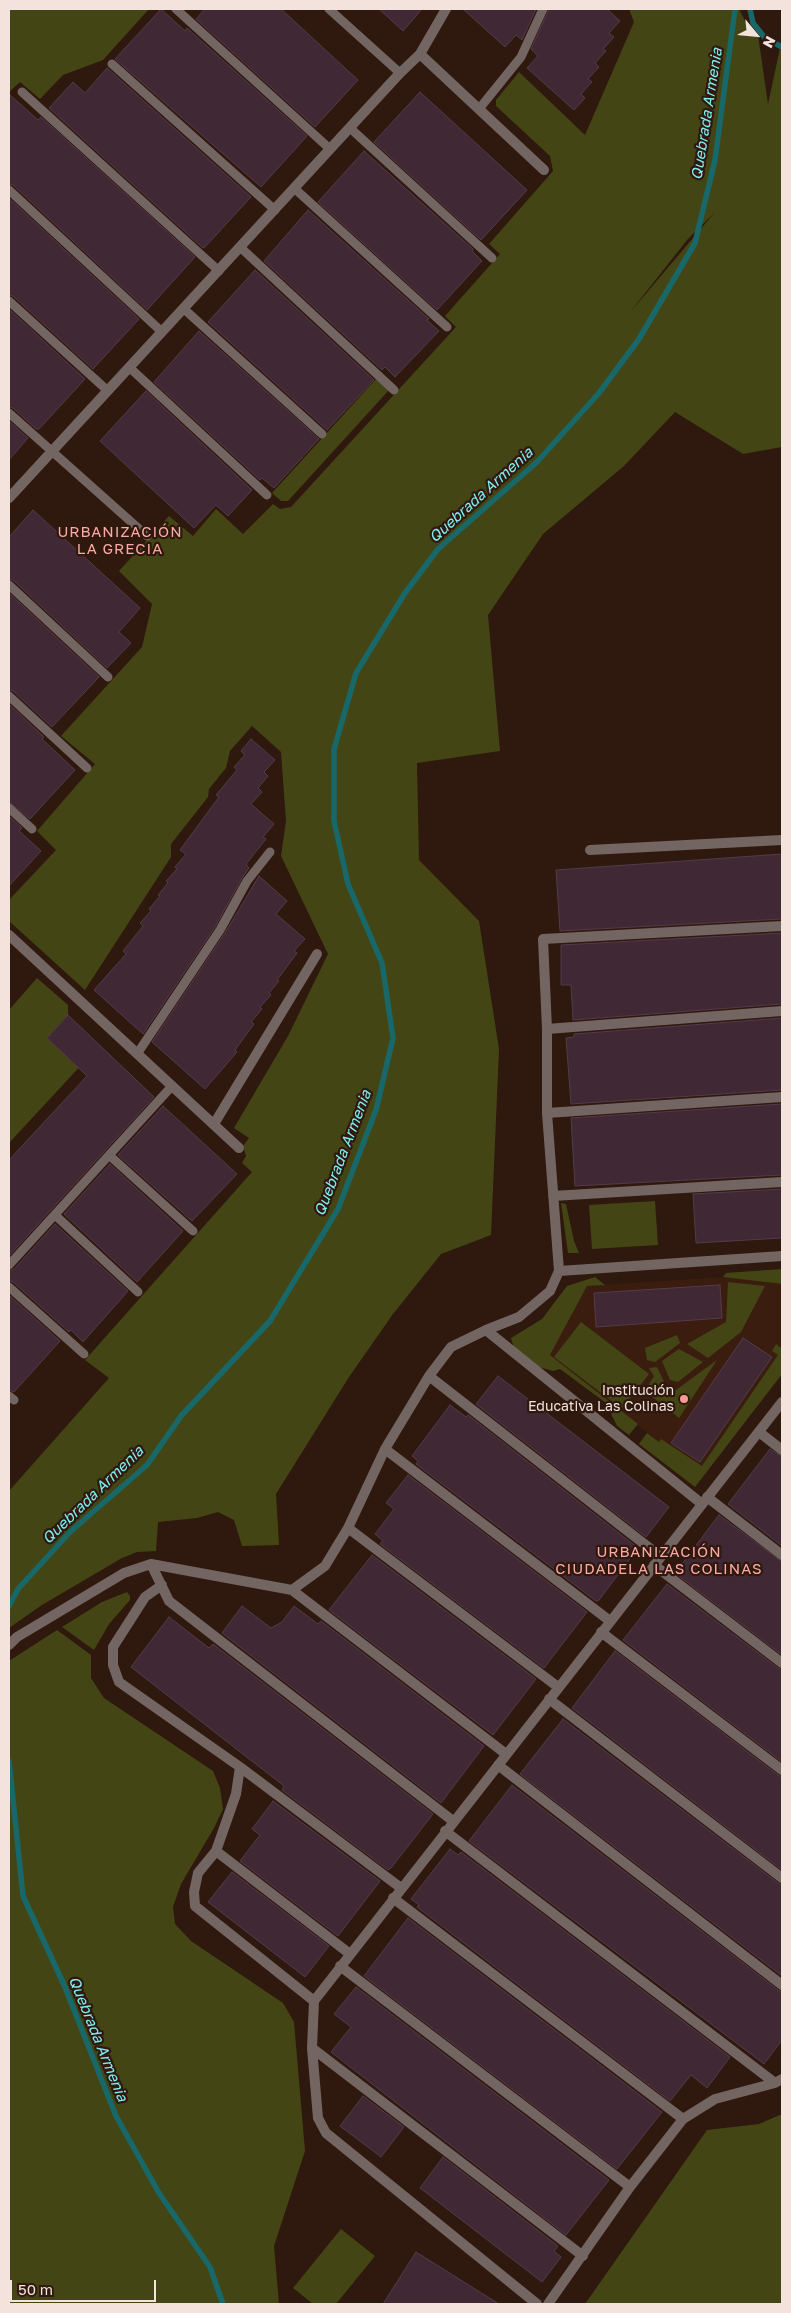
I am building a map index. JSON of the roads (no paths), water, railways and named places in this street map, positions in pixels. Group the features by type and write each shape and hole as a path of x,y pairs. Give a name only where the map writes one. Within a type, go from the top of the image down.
{"street":[{"path":"9,498 400,72 420,54 446,9"},
{"path":"420,54 544,170"},
{"path":"590,850 782,840"},
{"path":"292,1590 325,1566 348,1528 385,1449 429,1376 450,1346 519,1317 550,1291 559,1271 547,1113 547,1029 543,939 782,926"},
{"path":"9,935 240,1148"},
{"path":"214,1124 317,954"},
{"path":"547,1029 782,1011"},
{"path":"547,1113 782,1097"},
{"path":"553,1196 782,1182"},
{"path":"559,1271 782,1256"},
{"path":"486,1330 705,1501 782,1555"},
{"path":"429,1376 782,1663"},
{"path":"538,2304 326,2133 318,2118 312,2048 314,2000 782,1402"},
{"path":"759,1432 782,1450"},
{"path":"385,1449 610,1621"},
{"path":"348,1528 558,1687"},
{"path":"151,1564 169,1601 454,1821"},
{"path":"9,1645 17,1637 124,1573 151,1564 292,1590 506,1754"},
{"path":"162,1585 145,1597 113,1647 113,1665 119,1682 240,1767 401,1888"},
{"path":"601,1632 782,1770"},
{"path":"549,1699 782,1878"},
{"path":"498,1765 782,1985"},
{"path":"240,1767 236,1794 216,1851 198,1873 194,1892 195,1906 314,2000"},
{"path":"445,1832 779,2081"},
{"path":"216,1851 350,1954"},
{"path":"393,1898 683,2119"},
{"path":"340,1966 630,2187"},
{"path":"312,2048 583,2256"},
{"path":"548,2304 630,2187 683,2119 716,2099 779,2081"}],"lane":[{"path":"176,9 330,150"},
{"path":"329,9 400,72"},
{"path":"479,109 521,57 543,9"},
{"path":"112,64 275,210"},
{"path":"22,92 218,271"},
{"path":"350,128 492,258"},
{"path":"294,188 447,327"},
{"path":"9,190 162,332"},
{"path":"240,247 394,390"},
{"path":"9,301 108,391"},
{"path":"184,309 322,434"},
{"path":"130,368 267,495"},
{"path":"9,413 147,536"},
{"path":"9,585 108,677"},
{"path":"9,696 87,768"},
{"path":"9,808 32,829"},
{"path":"137,1054 220,930 247,881 270,852"},
{"path":"9,1265 172,1086"},
{"path":"109,1155 193,1231"},
{"path":"55,1215 138,1292"},
{"path":"9,1287 84,1354"}],"waterway":[{"name":"Quebrada Armenia","path":"9,1606 18,1589 70,1532 147,1465 181,1416 270,1321 338,1209 376,1110 393,1038 382,963 348,884 334,821 334,749 356,673 405,593 438,549 537,462 599,393 639,339 695,243 715,160 735,9"},
{"path":"750,9 753,23 765,38 782,47"},
{"name":"Quebrada Armenia","path":"9,1761 23,1896 65,1987 116,2116 159,2193 210,2267 223,2304"}],"place":[{"name":"Institución Educativa Las Colinas","path":"684,1399"}],"district":[{"name":"URBANIZACIÓN LA GRECIA","path":"120,540"},
{"name":"URBANIZACIÓN CIUDADELA LAS COLINAS","path":"659,1560"}]}
